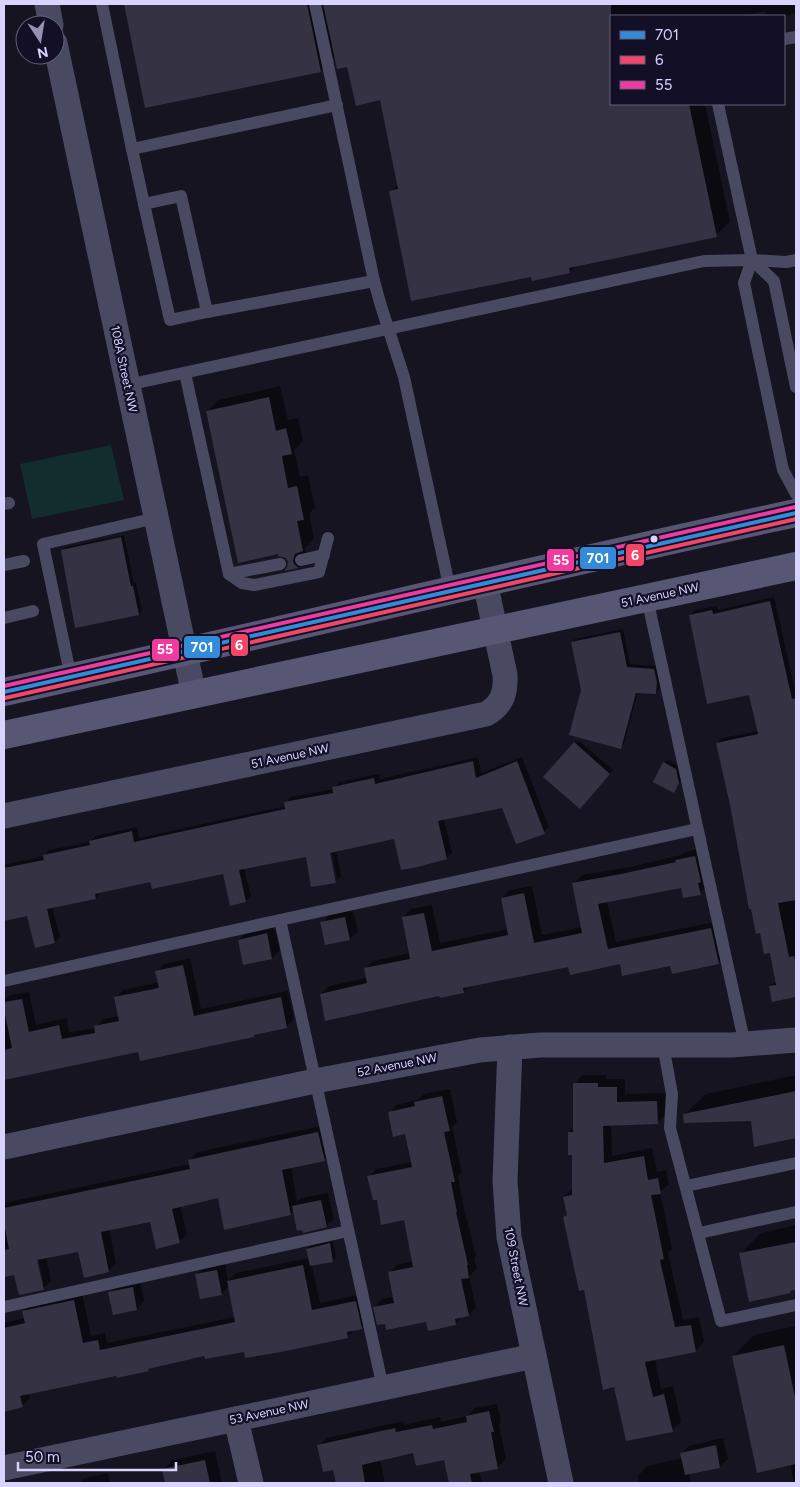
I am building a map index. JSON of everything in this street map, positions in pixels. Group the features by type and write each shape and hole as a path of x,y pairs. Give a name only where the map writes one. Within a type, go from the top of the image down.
{"main road":[{"path":"4,692 185,653 450,590 796,513"},
{"name":"51 Avenue NW","path":"4,735 796,566"}],"street":[{"name":"108A Street NW","path":"60,65 194,695"},
{"name":"51 Avenue NW","path":"4,816 486,714 500,704 505,686 485,582"},
{"name":"52 Avenue NW","path":"4,1147 315,1081 433,1058 510,1046 745,1045 796,1040"},
{"name":"109 Street NW","path":"510,1046 506,1203 509,1237 514,1268 561,1483"},
{"name":"53 Avenue NW","path":"4,1468 534,1356"},
{"path":"236,1419 251,1483"}],"lane":[{"path":"102,4 170,320 374,281"},
{"path":"315,4 374,281 404,377 450,590"},
{"path":"132,149 337,105"},
{"path":"718,105 752,260 744,283 783,470 796,494"},
{"path":"144,204 181,196 207,312"},
{"path":"127,385 389,330 687,264 715,260 786,262 796,260"},
{"path":"752,260 774,281 796,388"},
{"path":"185,372 229,574 242,583 254,585 319,572 328,538"},
{"path":"71,678 43,544 156,518"},
{"path":"301,560 324,555"},
{"path":"4,565 24,561"},
{"path":"229,574 280,564"},
{"path":"647,598 745,1045"},
{"path":"4,618 33,611"},
{"path":"4,981 697,829"},
{"path":"280,920 383,1388"},
{"path":"663,1045 672,1094 670,1128 721,1321 796,1305"},
{"path":"686,1186 796,1163"},
{"path":"699,1233 796,1212"},
{"path":"4,1307 348,1231"}],"green space":[{"path":"111,445 124,500 32,519 20,464"}],"building":[{"path":"124,4 307,4 321,72 145,108"},
{"path":"323,4 611,4 610,105 689,105 717,237 569,268 570,273 532,281 531,277 411,301 389,191 398,189 380,100 356,106 347,67 337,69"},
{"path":"269,397 276,431 286,428 292,454 282,456 288,488 297,486 304,520 297,521 303,551 295,554 293,561 299,568 284,571 288,562 286,558 278,556 278,554 238,563 206,411"},
{"path":"121,537 139,615 75,628 61,550"},
{"path":"770,601 792,699 796,698 796,900 778,903 789,957 794,956 796,966 796,997 772,1002 769,986 776,985 770,953 764,954 760,933 756,934 751,909 749,909 730,805 716,743 758,734 749,695 707,704 689,615 712,610 713,614"},
{"path":"620,632 627,667 654,669 657,682 656,694 636,693 621,749 569,735 581,690 571,642"},
{"path":"574,742 610,774 580,809 543,777"},
{"path":"473,761 476,778 517,761 545,834 516,844 502,808 438,821 447,859 418,867 401,870 394,839 330,853 336,883 311,887 306,857 239,870 246,902 230,906 223,874 152,889 150,882 95,894 96,899 47,909 55,943 35,948 27,916 4,921 4,868 44,860 43,855 90,845 89,841 132,831 134,842 285,809 284,802 333,793 332,787 374,778 375,784"},
{"path":"663,762 676,769 679,783 674,793 653,782"},
{"path":"695,856 701,882 698,883 701,895 683,898 681,888 598,904 608,949 711,928 719,964 672,974 670,966 622,976 620,964 570,975 568,967 463,988 464,993 440,998 439,996 325,1021 320,994 367,983 364,968 410,959 402,917 424,913 432,951 508,935 501,898 524,893 534,943 582,933 572,883 676,862 675,860"},
{"path":"345,917 350,940 325,945 320,922"},
{"path":"267,933 272,959 243,965 238,940"},
{"path":"183,965 194,1016 281,997 287,1028 254,1035 254,1037 140,1061 138,1052 4,1080 4,1050 12,1048 4,1002 22,999 29,1032 59,1025 62,1039 95,1033 94,1026 119,1021 114,997 159,988 155,971"},
{"path":"573,1083 598,1083 598,1087 617,1087 617,1102 657,1101 658,1124 603,1126 604,1163 644,1156 648,1180 658,1178 661,1194 651,1195 664,1259 660,1260 675,1327 691,1325 696,1352 645,1362 653,1397 664,1394 673,1432 626,1441 614,1387 603,1390 584,1290 579,1291 563,1217 567,1215 563,1197 572,1195 572,1155 568,1155 568,1132 573,1132"},
{"path":"796,1091 796,1138 754,1147 751,1121 684,1123 683,1114"},
{"path":"442,1096 450,1131 444,1132 455,1182 451,1182 468,1265 469,1278 461,1279 469,1316 455,1319 456,1325 428,1331 426,1322 386,1330 385,1324 377,1325 373,1307 394,1303 388,1272 413,1267 404,1220 381,1225 377,1200 373,1200 367,1176 412,1167 405,1134 393,1137 388,1112 415,1106 414,1102"},
{"path":"318,1132 325,1161 282,1170 291,1215 224,1230 218,1198 172,1209 180,1243 156,1249 150,1222 101,1232 109,1272 84,1278 78,1252 37,1260 44,1290 19,1295 14,1275 4,1277 4,1250 9,1249 4,1223 4,1208 190,1169 188,1160"},
{"path":"321,1200 327,1227 303,1233 302,1230 297,1231 292,1206"},
{"path":"796,1242 796,1290 790,1291 791,1293 749,1302 739,1253"},
{"path":"330,1243 333,1262 310,1266 306,1249"},
{"path":"303,1265 312,1310 356,1301 362,1329 347,1332 348,1338 281,1352 245,1358 244,1352 205,1359 204,1356 117,1378 116,1376 20,1396 23,1407 4,1412 4,1328 25,1323 22,1311 74,1300 83,1343 98,1340 100,1350 235,1322 227,1281"},
{"path":"217,1270 222,1295 200,1299 195,1274"},
{"path":"133,1287 137,1310 113,1315 108,1292"},
{"path":"784,1345 796,1402 796,1464 757,1473 732,1356"},
{"path":"489,1411 494,1432 491,1432 498,1469 470,1474 472,1483 449,1483 444,1460 416,1466 413,1453 362,1465 365,1483 336,1483 333,1470 323,1472 317,1445 395,1428 396,1432 432,1425 433,1429 467,1422 466,1416"},
{"path":"716,1445 720,1468 685,1475 680,1453"},
{"path":"205,1460 210,1483 165,1483 162,1469"}],"transit line":[{"name":"55","path":"4,686 795,507"},
{"name":"701","path":"4,692 796,513"},
{"name":"6","path":"5,698 796,519"}]}
